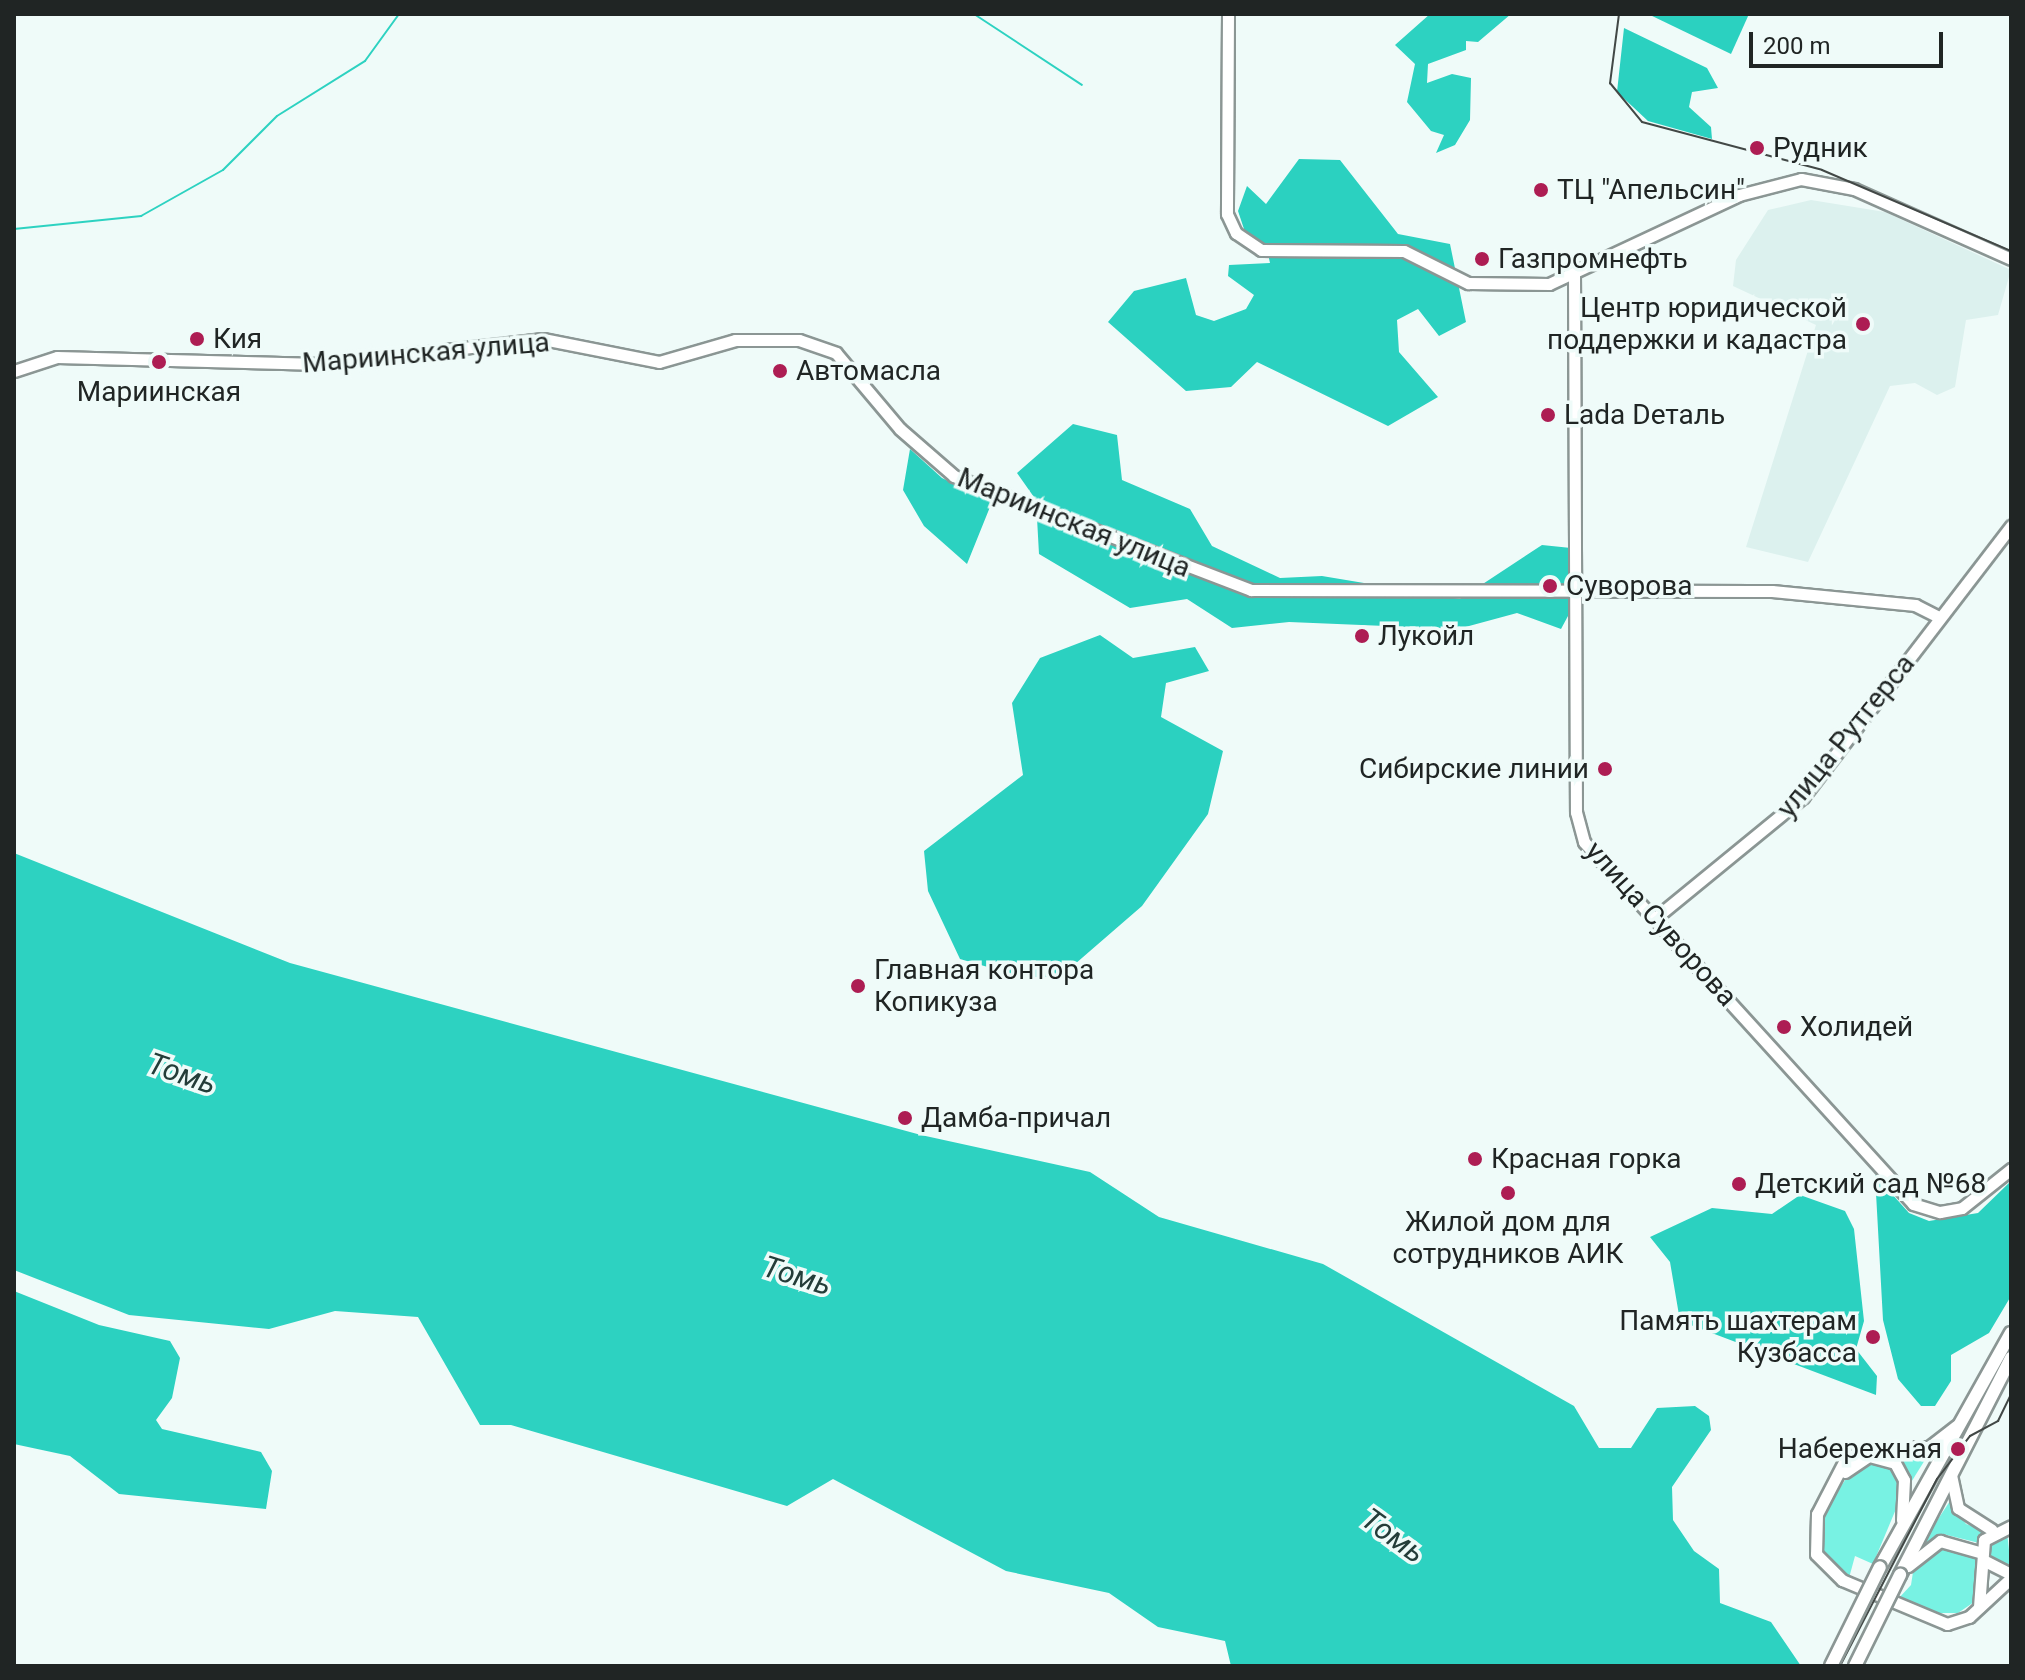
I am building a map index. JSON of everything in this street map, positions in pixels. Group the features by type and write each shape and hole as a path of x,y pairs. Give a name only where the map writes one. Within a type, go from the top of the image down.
{"main road":[{"path":"1228,14 1227,214 1236,233 1261,250 1404,251 1468,283 1549,284 1739,195 1801,179 1854,189 2011,259"},
{"name":"улица Суворова","path":"1574,273 1578,827 1654,919 1913,1204 1940,1212 1962,1208 2011,1169"},
{"path":"1549,284 1574,304"},
{"name":"Мариинская улица","path":"14,371 57,357 320,364 543,339 659,362 735,340 799,340 836,353 900,429 954,476 1216,581 1251,590 1574,595 1772,591 1909,604 1940,618"},
{"name":"улица Рутгерса","path":"1654,919 1803,797 2011,526"},
{"path":"1831,1666 1902,1520 2011,1333"},
{"path":"1855,1666 2011,1358"},
{"path":"1900,1575 1940,1541 1984,1557 2011,1576 1960,1621 1936,1622 1828,1572 1812,1540 1825,1498 1854,1453 1929,1447 1956,1426"},
{"path":"1825,1498 1853,1462 1882,1456 1904,1480 1902,1520"},
{"path":"1951,1473 1958,1508 1992,1530 2011,1526"},
{"path":"1979,1607 1984,1557 1992,1530"}],"shaded area":[{"path":"1648,14 1749,14 1731,54"},
{"path":"1624,28 1707,68 1718,88 1692,92 1689,107 1711,127 1712,139 1648,121 1617,92"},
{"path":"1299,159 1340,160 1398,234 1450,244 1466,322 1439,336 1418,309 1397,320 1399,352 1438,397 1388,426 1257,362 1231,387 1186,391 1108,322 1134,291 1186,278 1196,315 1214,321 1246,309 1254,295 1228,276 1229,265 1270,263 1266,245 1245,232 1238,211 1247,186 1266,204"},
{"path":"1811,200 1885,212 2011,270 1998,315 1966,320 1955,387 1937,395 1915,383 1890,386 1808,562 1746,547 1816,325 1733,286 1736,260 1768,210"},
{"path":"1073,424 1117,435 1122,480 1190,509 1212,546 1280,578 1322,576 1460,599 1542,545 1571,548 1568,616 1561,629 1517,613 1458,629 1289,622 1232,628 1187,599 1130,608 1039,554 1036,500 1017,473"},
{"path":"910,449 942,478 992,502 967,564 924,526 903,490"},
{"path":"1100,635 1133,658 1195,647 1209,671 1166,683 1161,717 1223,751 1208,814 1142,906 1060,977 1022,977 960,959 928,891 924,851 1023,775 1012,703 1040,658"},
{"path":"1875,1175 1909,1213 1929,1221 1978,1213 2011,1181 2011,1296 1989,1333 1951,1355 1951,1381 1935,1406 1921,1406 1898,1379 1883,1320"},
{"path":"1800,1195 1845,1211 1854,1229 1864,1321 1856,1349 1877,1376 1876,1395 1680,1321 1670,1262 1650,1237 1712,1208 1772,1214"},
{"path":"14,1291 99,1325 170,1341 180,1358 172,1398 156,1420 162,1429 261,1452 272,1471 266,1509 119,1494 70,1456 14,1444"},
{"path":"1893,1454 1928,1455 1910,1484"},
{"path":"1882,1460 1901,1479 1901,1497 1873,1564 1855,1556 1849,1578 1820,1548 1823,1513 1856,1464"},
{"path":"1950,1501 1966,1524 1986,1531 1979,1543 1943,1534 1921,1545"},
{"path":"2007,1532 2011,1568 2005,1569 1992,1562 1988,1548"},
{"path":"1935,1545 1972,1554 1979,1564 1977,1600 1958,1613 1931,1613 1898,1599 1911,1585 1915,1559"}],"water":[{"path":"1430,14 1511,14 1478,42 1466,41 1466,50 1428,64 1427,83 1452,74 1471,78 1470,120 1455,145 1436,153 1444,135 1431,131 1407,102 1415,64 1395,45"},
{"name":"Томь","path":"14,853 290,963 921,1135 1090,1172 1159,1217 1323,1264 1574,1406 1599,1448 1631,1448 1657,1408 1695,1406 1709,1416 1711,1430 1672,1487 1673,1520 1694,1551 1719,1569 1720,1603 1771,1622 1801,1666 1231,1666 1225,1641 1158,1627 1109,1593 1006,1571 833,1479 787,1506 511,1425 480,1425 418,1317 335,1311 269,1329 129,1315 14,1270"}],"waterway":[{"path":"14,229 141,216 223,170 277,116 365,61 399,14"},
{"path":"974,14 1082,85"}],"tram line":[{"path":"1619,14 1610,83 1642,122 1822,170 2011,251"},
{"path":"1840,1666 1937,1479 1970,1436 1998,1421 2011,1394"}],"place":[{"name":"Рудник","path":"1757,148"},
{"name":"ТЦ \"Апельсин\"","path":"1541,190"},
{"name":"Газпромнефть","path":"1482,259"},
{"name":"Центр юридической поддержки и кадастра","path":"1863,324"},
{"name":"Кия","path":"197,339"},
{"name":"Мариинская","path":"159,362"},
{"name":"Автомасла","path":"780,371"},
{"name":"Lada Dеталь","path":"1548,415"},
{"name":"Суворова","path":"1550,586"},
{"name":"Лукойл","path":"1362,636"},
{"name":"Сибирские линии","path":"1605,769"},
{"name":"Главная контора Копикуза","path":"858,986"},
{"name":"Холидей","path":"1784,1027"},
{"name":"Дамба-причал","path":"905,1118"},
{"name":"Красная горка","path":"1475,1159"},
{"name":"Детский сад №68","path":"1739,1184"},
{"name":"Жилой дом для сотрудников АИК","path":"1508,1193"},
{"name":"Память шахтерам Кузбасса","path":"1873,1337"},
{"name":"Набережная","path":"1958,1449"}]}
